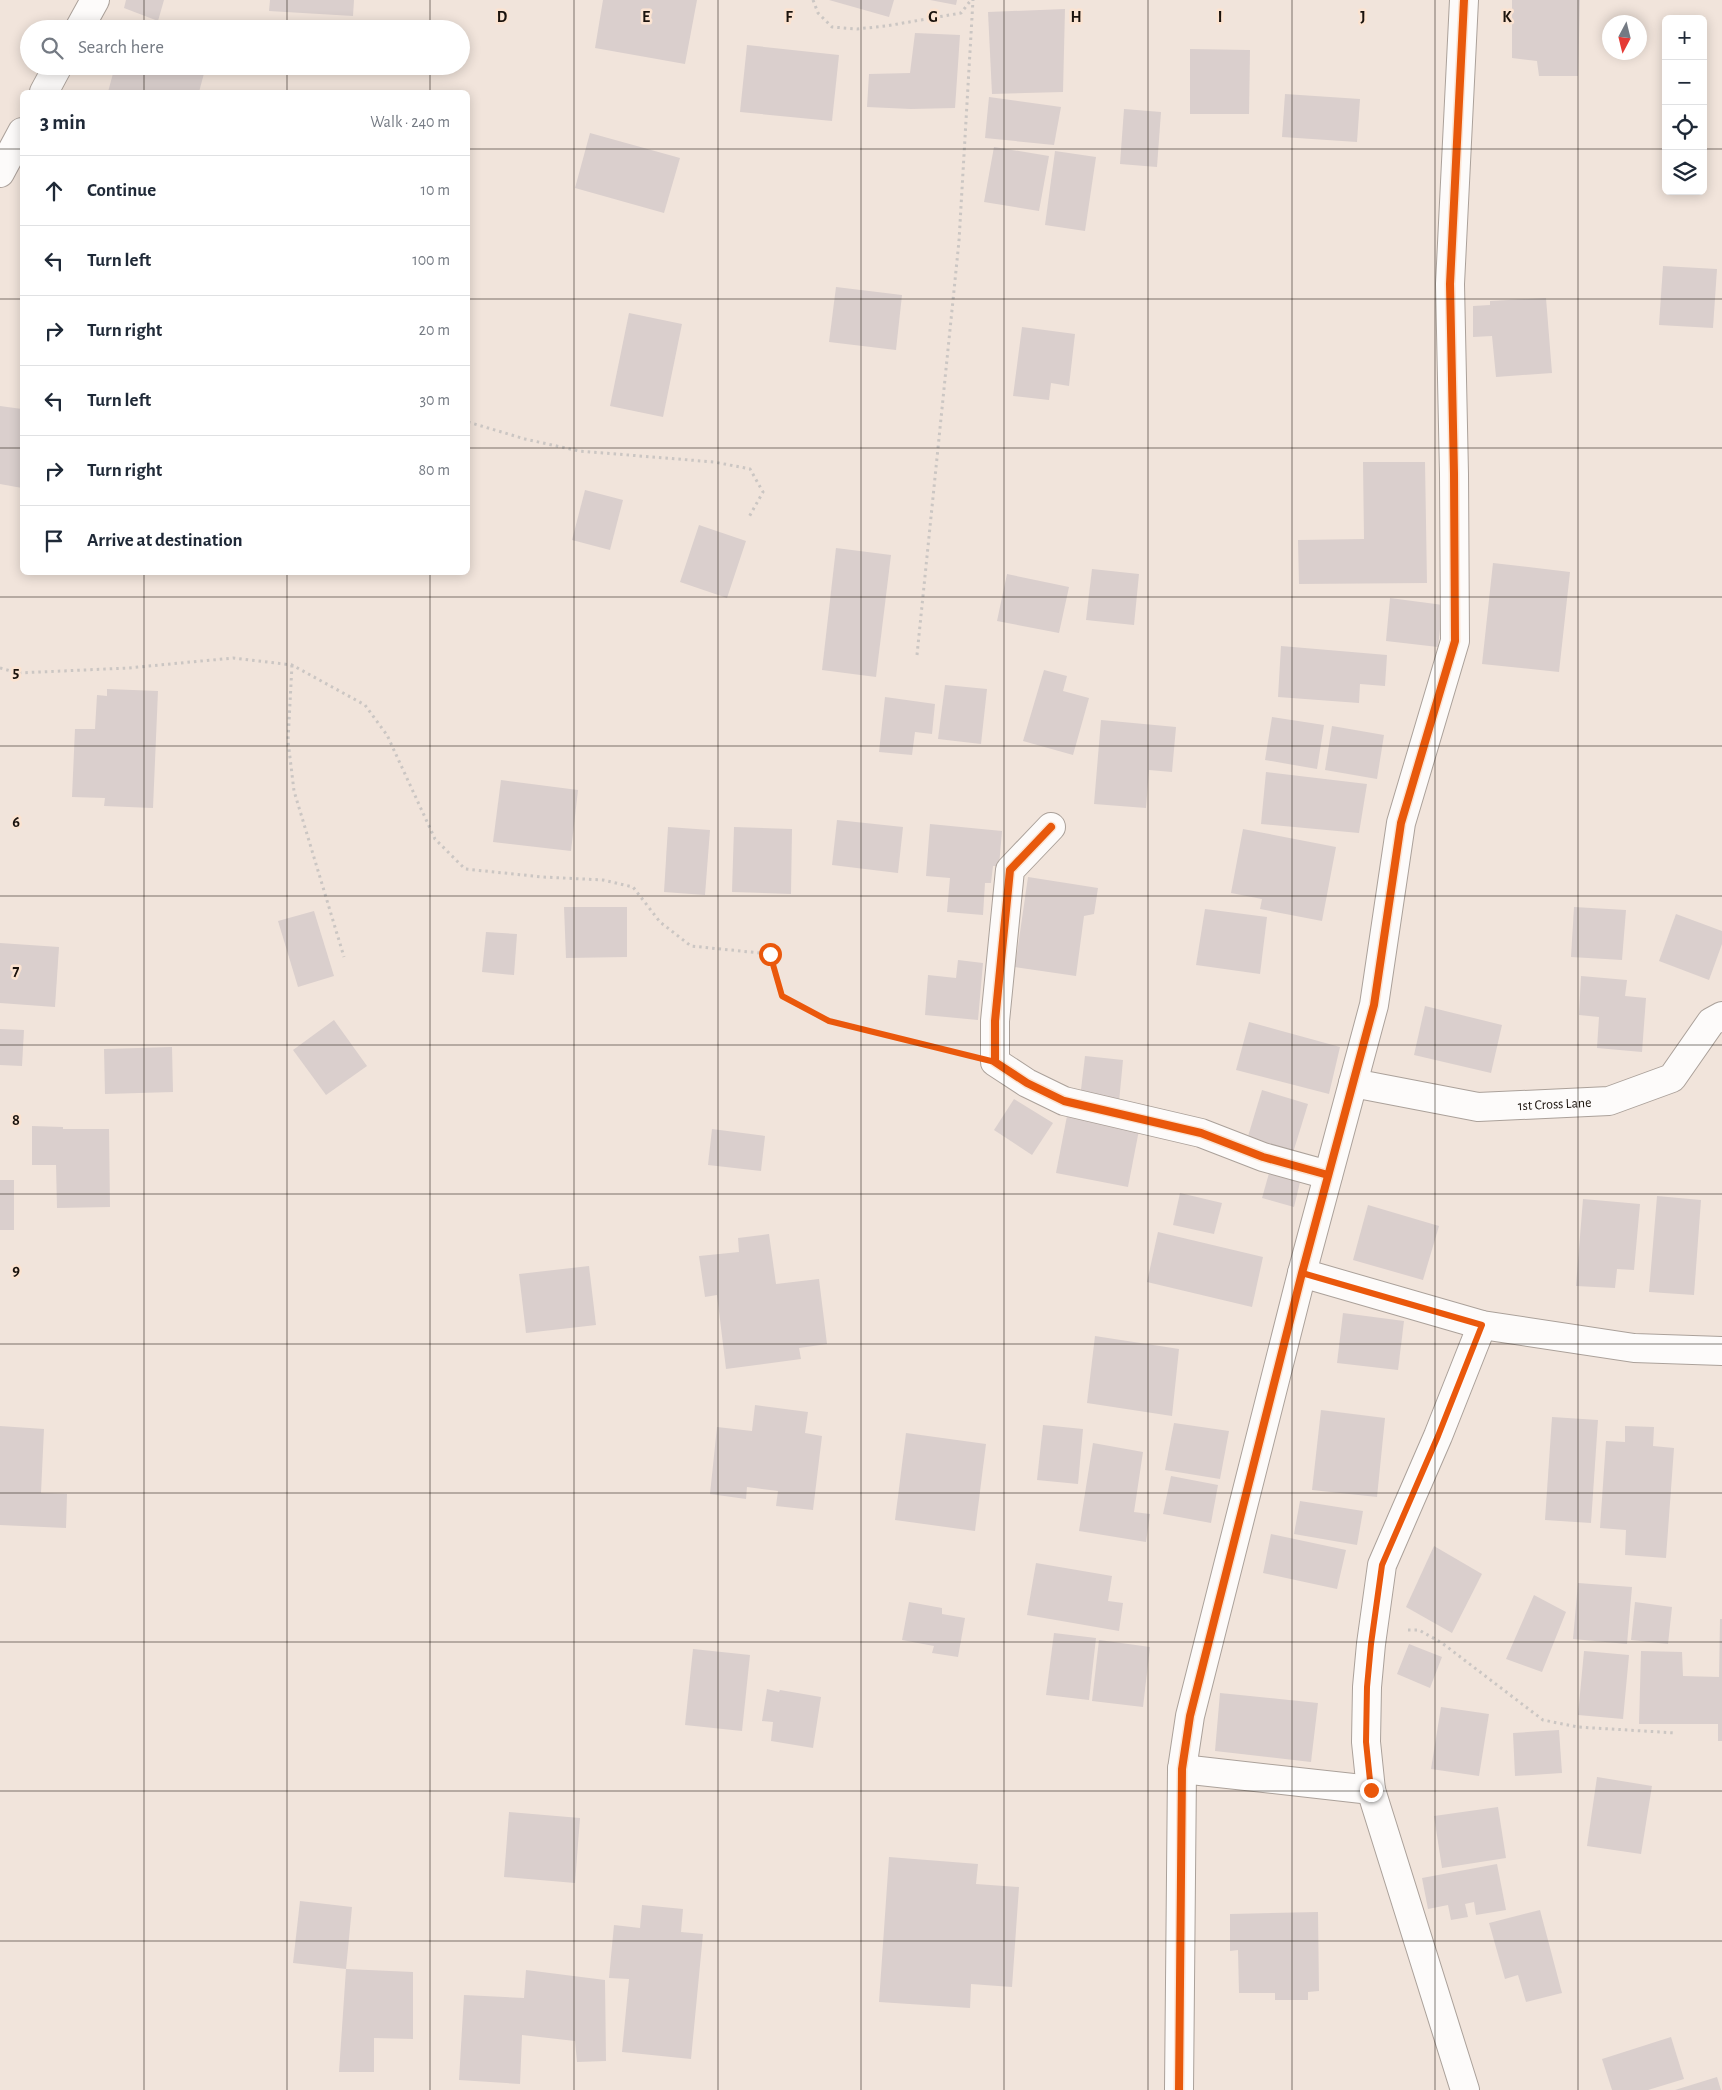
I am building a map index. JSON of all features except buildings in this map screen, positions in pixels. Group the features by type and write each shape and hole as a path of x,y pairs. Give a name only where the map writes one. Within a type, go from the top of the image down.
{"street":[{"path":"84,20 95,0"},
{"path":"1179,2090 1182,1769 1190,1716 1302,1273 1374,1006 1401,822 1455,641 1450,284 1464,0"},
{"path":"45,90 53,75"},
{"path":"0,172 20,136"},
{"path":"1051,827 1010,870 995,1021 995,1062 1027,1083 1064,1101 1201,1133 1263,1157 1328,1175"},
{"name":"1st Cross Lane","path":"1353,1083 1478,1107 1609,1101 1672,1078 1711,1022 1722,1016"},
{"path":"1302,1273 1482,1325 1634,1348 1722,1351"},
{"path":"1464,2090 1371,1790 1366,1742 1367,1687 1382,1565 1438,1436 1482,1325"},
{"path":"1182,1769 1371,1790"}],"path":[{"path":"813,0 818,13 832,27 857,29 961,13 972,0"},
{"path":"917,655 959,241 972,0"},
{"path":"470,423 525,439 580,451 714,462 750,468 763,492 749,517"},
{"path":"0,668 18,673 128,668 233,658 292,665 364,705 387,735 435,839 465,869 543,877 603,880 633,887 660,922 691,946 770,954 782,996 829,1021 995,1062"},
{"path":"292,665 288,741 294,791 344,957"},
{"path":"1370,1654 1386,1636 1396,1629 1419,1630 1442,1643 1543,1720 1578,1727 1676,1733"}],"cycle path":[{"path":"1179,2090 1182,1769 1190,1716 1302,1273 1374,1005 1401,823 1455,641 1450,284 1464,0"},
{"path":"1051,827 1010,870 995,1021 995,1062 1027,1083 1064,1101 1201,1133 1263,1157 1328,1175"}],"route":[{"path":"770,954 782,996 829,1021 995,1062 1027,1083 1064,1101 1201,1133 1263,1157 1328,1175 1302,1273 1482,1325 1438,1436 1382,1565 1367,1687 1366,1742 1371,1790"}]}
